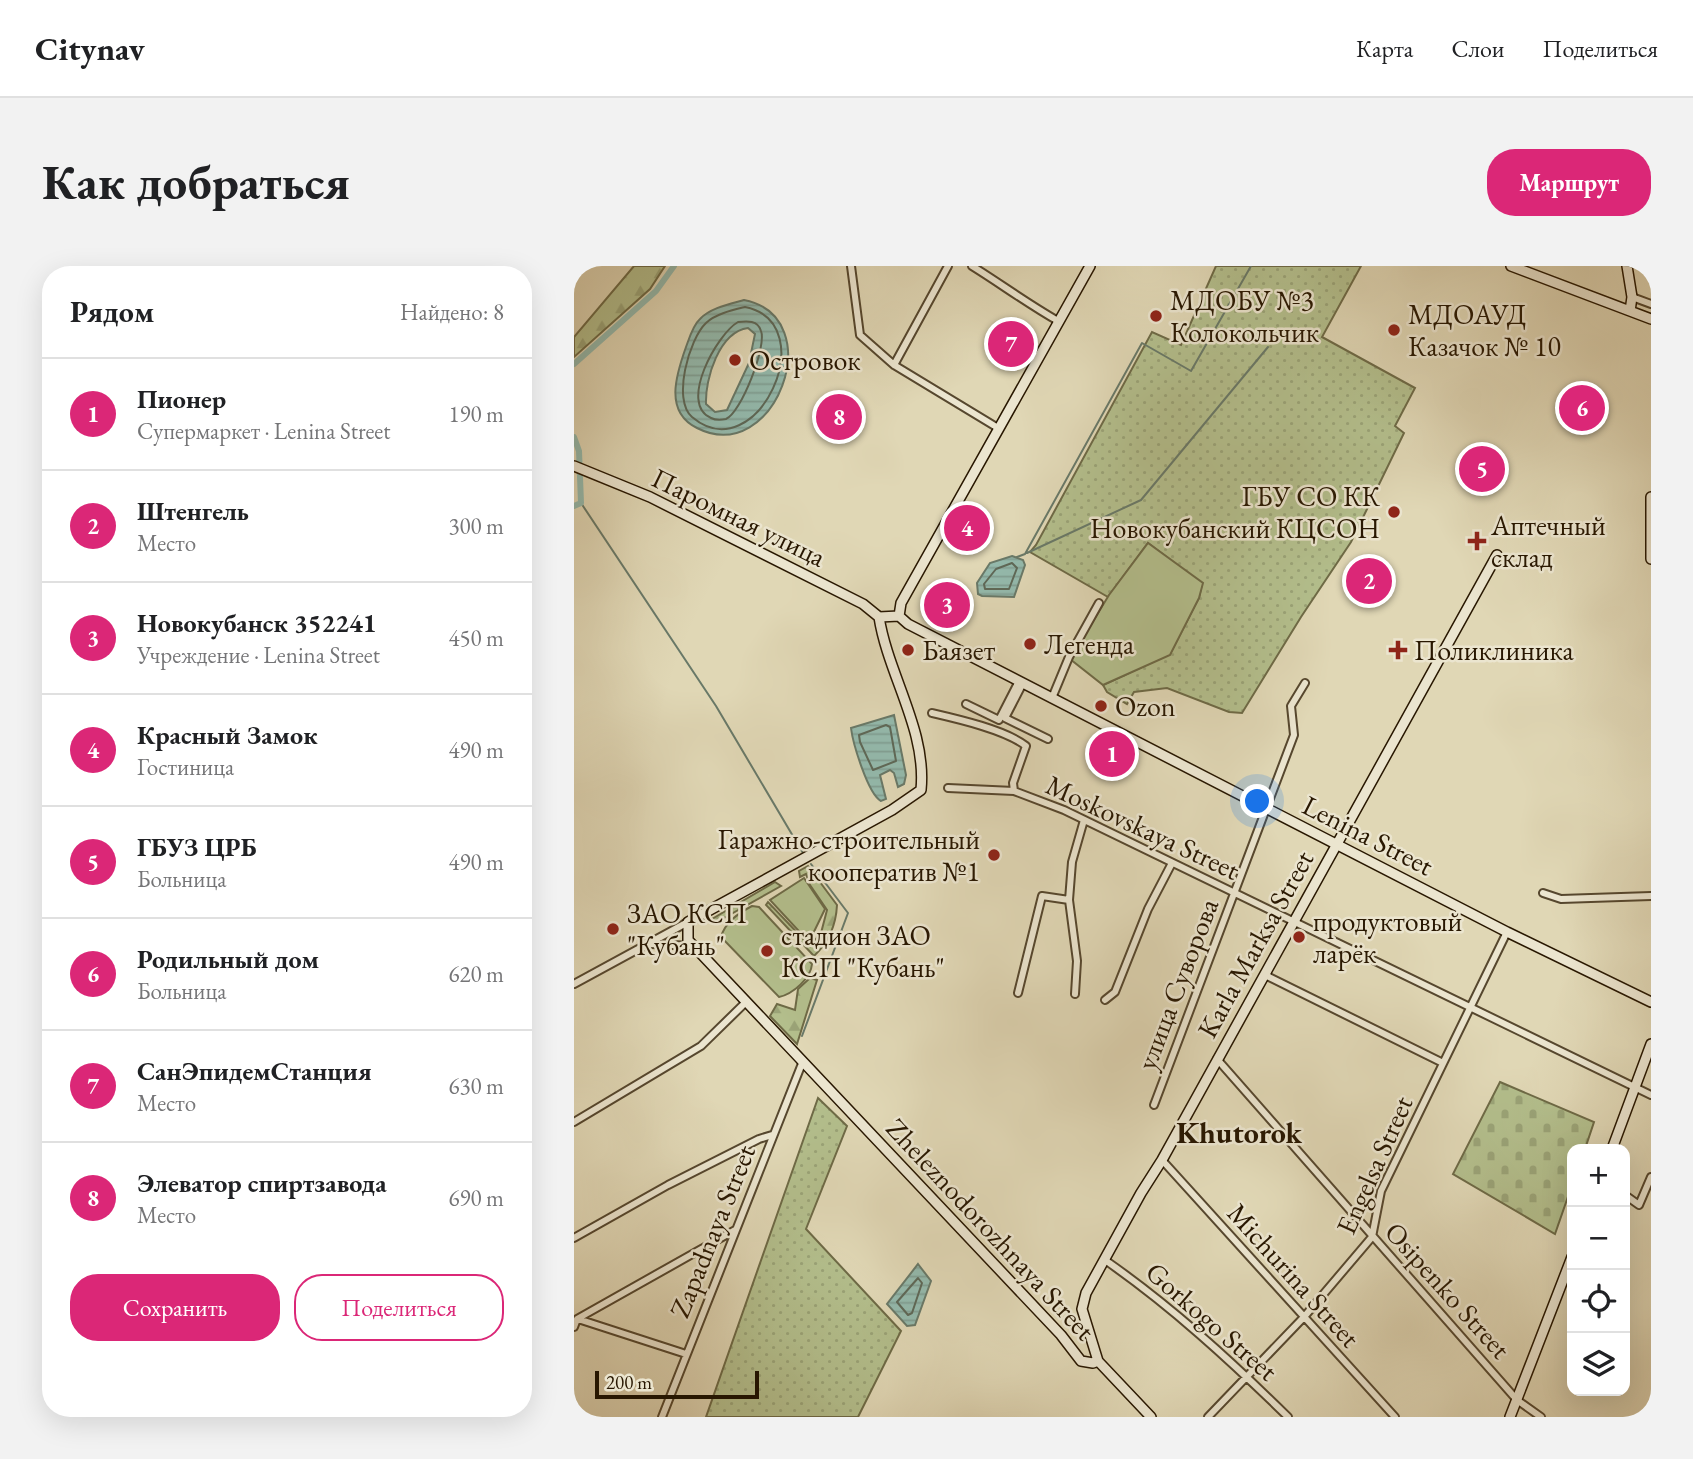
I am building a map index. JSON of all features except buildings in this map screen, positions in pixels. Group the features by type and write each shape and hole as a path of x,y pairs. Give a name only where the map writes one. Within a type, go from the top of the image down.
{"main road":[{"path":"695,947 688,940 688,922 892,810 921,790 923,770 911,719 878,617 899,615 901,603 1090,266"},
{"path":"1513,266 1651,319"},
{"path":"1627,266 1632,297 1630,312"},
{"name":"Паромная улица","path":"574,466 663,503 863,604 878,617"},
{"path":"1651,498 1651,559"},
{"name":"Karla Marksa Street","path":"1098,1361 1082,1309 1086,1293 1497,555"},
{"name":"Lenina Street","path":"899,615 908,624 1267,810 1651,1002"},
{"name":"Zheleznodorozhnaya Street","path":"695,947 1061,1335 1081,1361 1098,1361 1151,1417"},
{"path":"1614,1144 1651,1044"},
{"path":"1510,1417 1567,1270"}],"street":[{"path":"851,266 860,335 894,365 998,428"},
{"path":"894,365 948,266"},
{"path":"971,266 998,282 1016,297 1059,321"},
{"path":"1632,297 1651,304"},
{"path":"1052,698 1069,657 1099,603"},
{"path":"966,704 999,720 1021,682"},
{"path":"1021,682 1005,718 1048,739"},
{"name":"улица Суворова","path":"1154,1105 1267,810 1294,735 1291,706 1306,683"},
{"name":"Moskovskaya Street","path":"932,713 978,726 1026,746 1013,783 1014,791 1084,820 1651,1095"},
{"path":"948,788 1014,791"},
{"path":"1075,994 1077,961 1069,900 1072,862 1084,820"},
{"path":"1105,1000 1115,992 1143,920 1172,863"},
{"path":"1543,893 1561,899 1651,897"},
{"path":"1018,993 1042,896 1069,900"},
{"path":"574,984 688,922"},
{"name":"Engelsa Street","path":"1208,1417 1304,1317 1372,1237 1381,1191 1507,932"},
{"path":"650,944 695,947"},
{"path":"1265,975 1443,1063"},
{"path":"574,1122 701,1046 746,1002"},
{"name":"Osipenko Street","path":"1217,1059 1517,1400 1541,1417"},
{"name":"Zapadnaya Street","path":"662,1417 803,1061"},
{"path":"574,1238 668,1185 772,1135"},
{"name":"Michurina Street","path":"1162,1160 1395,1417"},
{"path":"1630,1199 1639,1205 1651,1177"},
{"path":"574,1327 576,1318 735,1230"},
{"name":"Gorkogo Street","path":"1105,1260 1153,1293 1288,1417"},
{"path":"576,1318 686,1354"}],"green space":[{"path":"634,266 665,266 650,289 574,357 574,337"},
{"path":"1216,266 1361,266 1322,337 1415,388 1395,426 1404,433 1351,542 1242,713 1229,712 1167,688 1134,692 1127,704 1107,692 1103,685 1170,654 1199,598 1202,584 1148,543 1108,597 1030,552 1152,332 1181,345"},
{"path":"1148,543 1203,583 1199,598 1170,655 1103,685 1070,659 1109,595"},
{"path":"808,866 837,905 831,933 814,956 766,905 768,902 810,946 821,933 827,910 806,874 800,877 799,871"},
{"path":"804,878 825,909 809,942 770,900"},
{"path":"775,882 781,886 715,923 712,919"},
{"name":"стадион ЗАО КСП \"Кубань\"","path":"752,906 759,907 812,964 805,980 779,997 721,937 729,922"},
{"path":"810,978 817,980 797,1044 770,1016 777,1004 795,1010 798,989"},
{"path":"1500,1082 1594,1122 1587,1144 1567,1144 1567,1199 1555,1234 1453,1174"},
{"path":"818,1098 847,1126 806,1229 901,1331 858,1417 706,1417"}],"water":[{"path":"744,300 770,312 784,333 788,359 782,385 769,410 749,427 725,435 697,428 680,413 676,403 676,381 686,347 692,332 704,315","holes":["748,328 755,334 749,363 727,410 715,412 706,404 706,394 716,358 729,338 738,331"]},
{"path":"1012,556 1023,560 1025,565 1014,597 978,594 977,583 990,563"},
{"path":"894,715 906,775 904,784 898,787 894,773 890,770 880,775 886,799 881,801 866,779 851,728"},
{"path":"918,1264 931,1281 915,1325 907,1326 887,1304"}],"waterway":[{"path":"574,364 656,291 674,266"},
{"path":"1017,557 1025,554 1142,343 1191,371 1251,266"},
{"path":"1027,553 1141,500 1268,347"},
{"path":"574,437 579,451 581,503 574,506"},
{"path":"581,503 716,706 803,853"},
{"path":"802,1036 848,913 811,864"}],"place":[{"name":"МДОБУ №3 Колокольчик","path":"1156,316"},
{"name":"МДОАУД Казачок № 10","path":"1394,330"},
{"name":"СанЭпидемСтанция","path":"1011,344"},
{"name":"Островок","path":"735,360"},
{"name":"Родильный дом","path":"1582,408"},
{"name":"Элеватор спиртзавода","path":"839,417"},
{"name":"ГБУЗ ЦРБ","path":"1482,469"},
{"name":"ГБУ СО КК Новокубанский КЦСОН","path":"1394,512"},
{"name":"Красный Замок","path":"967,528"},
{"name":"Аптечный склад","path":"1477,541"},
{"name":"Штенгель","path":"1369,581"},
{"name":"Новокубанск 352241","path":"947,605"},
{"name":"Легенда","path":"1030,644"},
{"name":"Баязет","path":"908,650"},
{"name":"Поликлиника","path":"1398,650"},
{"name":"Ozon","path":"1101,706"},
{"name":"Пионер","path":"1112,754"},
{"name":"Гаражно-строительный кооператив №1","path":"994,855"},
{"name":"ЗАО КСП \"Кубань\"","path":"613,929"},
{"name":"продуктовый ларёк","path":"1299,937"},
{"name":"стадион ЗАО КСП \"Кубань\"","path":"767,951"}],"district":[{"name":"Khutorok","path":"1239,1132"}]}
